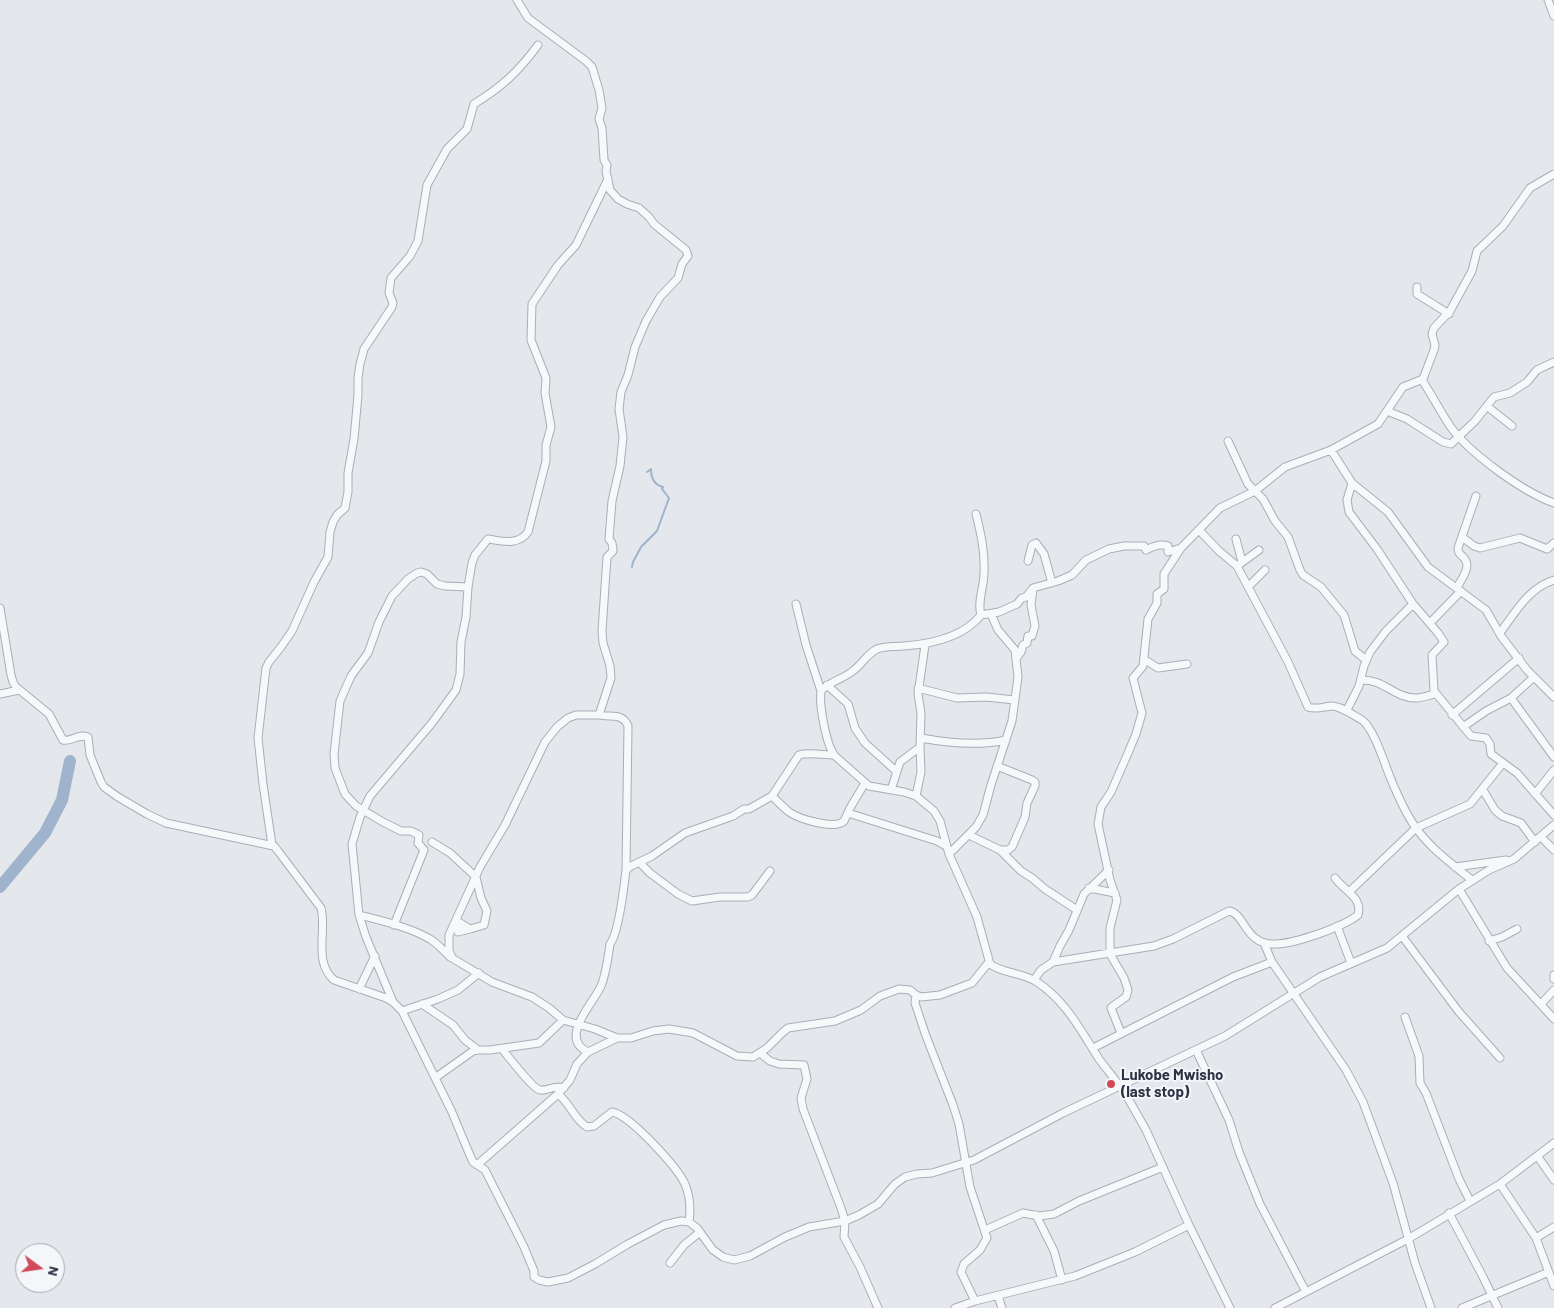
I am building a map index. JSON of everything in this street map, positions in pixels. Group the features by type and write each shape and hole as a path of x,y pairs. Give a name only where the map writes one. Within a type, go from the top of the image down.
{"street":[{"path":"517,0 528,18 586,60 592,68 602,108 598,119 602,128 604,160 607,165 606,171 610,190 614,196 627,204 639,208 662,231 686,250 688,256 682,264 678,278 660,297 646,321 635,347 620,397 620,419 624,437 611,510 609,539 612,543 613,551 608,557 602,623 602,642 610,666 610,678 599,715"},
{"path":"1548,0 1554,16"},
{"path":"272,845 258,738 266,668 284,644 294,626 314,582 328,557 332,522 346,508 348,473 354,438 358,375 362,354 392,307 389,293 392,277 410,256 418,241 427,185 447,149 468,129 474,104 498,89 524,64 538,45"},
{"path":"1422,380 1434,350 1432,334 1434,329 1449,314 1471,274 1479,248 1503,226 1530,188 1554,174"},
{"path":"393,1002 359,915 352,844 363,810 370,796 432,723 456,690 460,674 460,647 467,612 468,586 475,555 488,539 517,541 528,532 544,469 546,444 551,427 545,393 546,378 531,340 532,304 558,265 576,245 608,178"},
{"path":"1417,287 1417,294 1449,314"},
{"path":"1387,411 1407,419 1443,442 1451,444 1488,406 1494,397 1509,393 1520,387 1528,381 1535,371 1554,362"},
{"path":"1121,1033 1111,1008 1126,997 1128,990 1124,978 1110,954 1110,928 1117,900 1110,880 1098,827 1100,812 1136,734 1142,713 1133,678 1134,674 1143,666 1148,616 1157,603 1156,594 1164,589 1164,574 1181,548 1220,508 1255,491 1285,467 1331,450 1378,424 1403,387 1422,380"},
{"path":"1422,380 1450,426 1470,448 1512,480 1537,496 1554,503"},
{"path":"1488,406 1500,418 1512,426"},
{"path":"1228,441 1248,484 1288,537 1303,575 1322,587 1344,615 1355,650 1366,660"},
{"path":"1331,450 1352,483 1388,512 1428,567 1486,610 1500,633 1534,678 1553,692"},
{"path":"1352,483 1347,500 1349,512 1444,643 1432,654 1433,690 1435,694 1471,736 1486,738 1490,744 1491,754 1516,773 1554,816"},
{"path":"1430,623 1459,589 1467,566 1466,561 1458,550 1476,496"},
{"path":"976,514 982,534 984,560 979,610 981,615"},
{"path":"1199,530 1215,547 1240,564"},
{"path":"1462,537 1480,548 1520,538 1547,549 1554,543"},
{"path":"1236,539 1240,564 1248,587 1288,662 1308,708 1339,707 1364,722 1374,733 1374,741 1416,828 1429,844 1472,880"},
{"path":"1028,561 1032,545 1036,543 1044,554 1052,583"},
{"path":"824,688 850,673 877,649 926,645 972,626 981,615 991,614 1017,604 1033,588 1072,575 1086,560 1109,549 1144,546 1146,550 1163,544 1168,546 1168,552 1181,548"},
{"path":"1240,564 1259,550"},
{"path":"1248,587 1265,570"},
{"path":"394,925 424,850 418,843 419,835 411,831 401,831 395,828 352,803 345,794 335,768 334,754 339,708 350,676 368,653 379,622 394,593 411,577 421,572 437,584 468,586"},
{"path":"1500,633 1531,594 1546,583 1554,580"},
{"path":"1015,660 1021,652 1023,645 1027,643 1028,636 1032,636 1035,626 1031,605 1033,588"},
{"path":"796,604 806,645 824,688 822,714 833,755 865,783 874,788 916,796 936,813 942,826 949,854 975,912 989,962 996,968 1034,980 1044,987 1069,1012 1083,1031 1121,1086 1146,1130 1230,1308"},
{"path":"1348,708 1357,691 1366,660 1386,631 1414,604"},
{"path":"0,608 13,682 19,690 49,714 63,740 69,740 80,735 88,737 90,755 96,772 103,785 114,795 166,823 272,845 278,851 320,905 323,917 322,951 324,963 329,974 334,980 359,990 380,995 393,1002 402,1011 451,1110 473,1162 485,1170 524,1247 534,1271 534,1277 542,1281 557,1281 571,1276 664,1225 681,1221 690,1222 713,1250 723,1258 734,1260 750,1256 784,1236 809,1227 845,1221 859,1215 878,1204 895,1184 905,1177 932,1173 965,1164 1063,1113 1225,1036 1320,977 1387,948 1458,889 1489,870 1514,859 1554,825"},
{"path":"949,854 969,835 983,815 1012,722 1018,677 1015,650 998,630 991,614"},
{"path":"916,796 921,772 921,713 918,688 926,645"},
{"path":"1452,715 1519,658"},
{"path":"1144,660 1158,668 1187,664"},
{"path":"1463,727 1486,711 1511,698 1534,678"},
{"path":"1361,680 1376,681 1394,692 1417,698 1435,694"},
{"path":"824,688 848,704 855,728 865,743 896,771"},
{"path":"918,688 957,698 986,697 1015,700"},
{"path":"0,694 19,690"},
{"path":"1511,698 1554,757"},
{"path":"452,958 448,948 449,935 476,877 505,825 536,759 550,735 568,718 576,715 621,717 628,726 626,870 613,941 610,944 601,985 579,1024 576,1034 576,1042 582,1050 588,1052"},
{"path":"921,738 944,742 974,743 1006,740"},
{"path":"891,790 900,762 920,747"},
{"path":"626,870 658,852 685,833 733,816 744,808 749,809 772,796 799,755 833,755"},
{"path":"1349,892 1416,828 1467,806 1483,790 1503,763"},
{"path":"997,766 1035,782 1027,803 1025,817 1014,845 1000,850"},
{"path":"1535,794 1554,770"},
{"path":"772,796 789,812 812,821 836,826 844,822 865,783"},
{"path":"1483,790 1495,810 1502,816 1520,823 1554,850"},
{"path":"848,813 937,841 946,846"},
{"path":"969,835 1000,850 1021,871 1045,890 1077,910"},
{"path":"432,842 450,853 476,877 487,912 484,924 470,929"},
{"path":"1007,858 1010,848"},
{"path":"1455,867 1514,859"},
{"path":"639,862 650,873 678,894 695,901 720,897 748,898 770,872"},
{"path":"1034,980 1041,970 1052,962 1070,930 1084,894 1109,870"},
{"path":"1264,943 1282,944 1337,926 1355,917 1359,913 1357,900 1335,878"},
{"path":"1089,888 1115,893"},
{"path":"1458,889 1507,968 1554,1019"},
{"path":"1052,962 1148,948 1230,911 1236,913 1248,931 1264,943 1272,962 1346,1070 1363,1102 1393,1183 1408,1239 1431,1308"},
{"path":"359,915 394,925 430,939 452,958 497,984 532,997 564,1020 617,1038 631,1038 653,1030 670,1029 693,1033 737,1056 753,1057 767,1048 785,1030 791,1027 834,1021 861,1010 880,996 899,989 910,990 916,995 931,997 940,995 972,983 989,962"},
{"path":"1337,926 1351,963"},
{"path":"1489,941 1517,929"},
{"path":"1402,936 1459,1012 1500,1058"},
{"path":"359,990 375,956"},
{"path":"1093,1048 1233,977 1272,962"},
{"path":"402,1011 458,990 479,973"},
{"path":"1541,1004 1554,990"},
{"path":"916,995 917,1009 959,1124 970,1187 987,1238 980,1250 964,1264 961,1272 975,1301"},
{"path":"422,1004 456,1027 466,1040 478,1050"},
{"path":"1405,1017 1419,1056 1420,1083 1426,1093 1459,1179 1470,1201"},
{"path":"435,1078 465,1056 478,1050 502,1049 539,1043 564,1020"},
{"path":"477,1165 564,1088 577,1064 588,1052 617,1038"},
{"path":"502,1049 537,1090 544,1090 554,1086 564,1088"},
{"path":"1196,1050 1228,1120 1260,1204 1306,1292"},
{"path":"760,1053 770,1061 779,1064 804,1065 807,1080 801,1098 803,1109 845,1221 844,1237 878,1308"},
{"path":"558,1094 587,1127 594,1126 612,1112 620,1114 639,1130 680,1176 689,1195 690,1222"},
{"path":"1279,1307 1408,1239 1500,1184 1554,1143"},
{"path":"1538,1157 1554,1180"},
{"path":"985,1230 1023,1213 1036,1216 1054,1214 1088,1197 1163,1166"},
{"path":"1500,1184 1536,1238 1554,1286"},
{"path":"1449,1214 1498,1308"},
{"path":"1036,1216 1054,1251 1062,1280"},
{"path":"955,1308 975,1301 1062,1280 1135,1252 1190,1226"},
{"path":"1536,1238 1554,1227"},
{"path":"670,1263 684,1245 700,1232"},
{"path":"1462,1308 1549,1272"},
{"path":"998,1296 1002,1308"}],"waterway":[{"path":"632,567 641,547 657,531 669,498 662,489 663,487 654,481 651,469 647,472"},
{"path":"0,887 45,833 62,800 70,761"}],"place":[{"name":"Lukobe Mwisho (last stop)","path":"1111,1084"}]}
